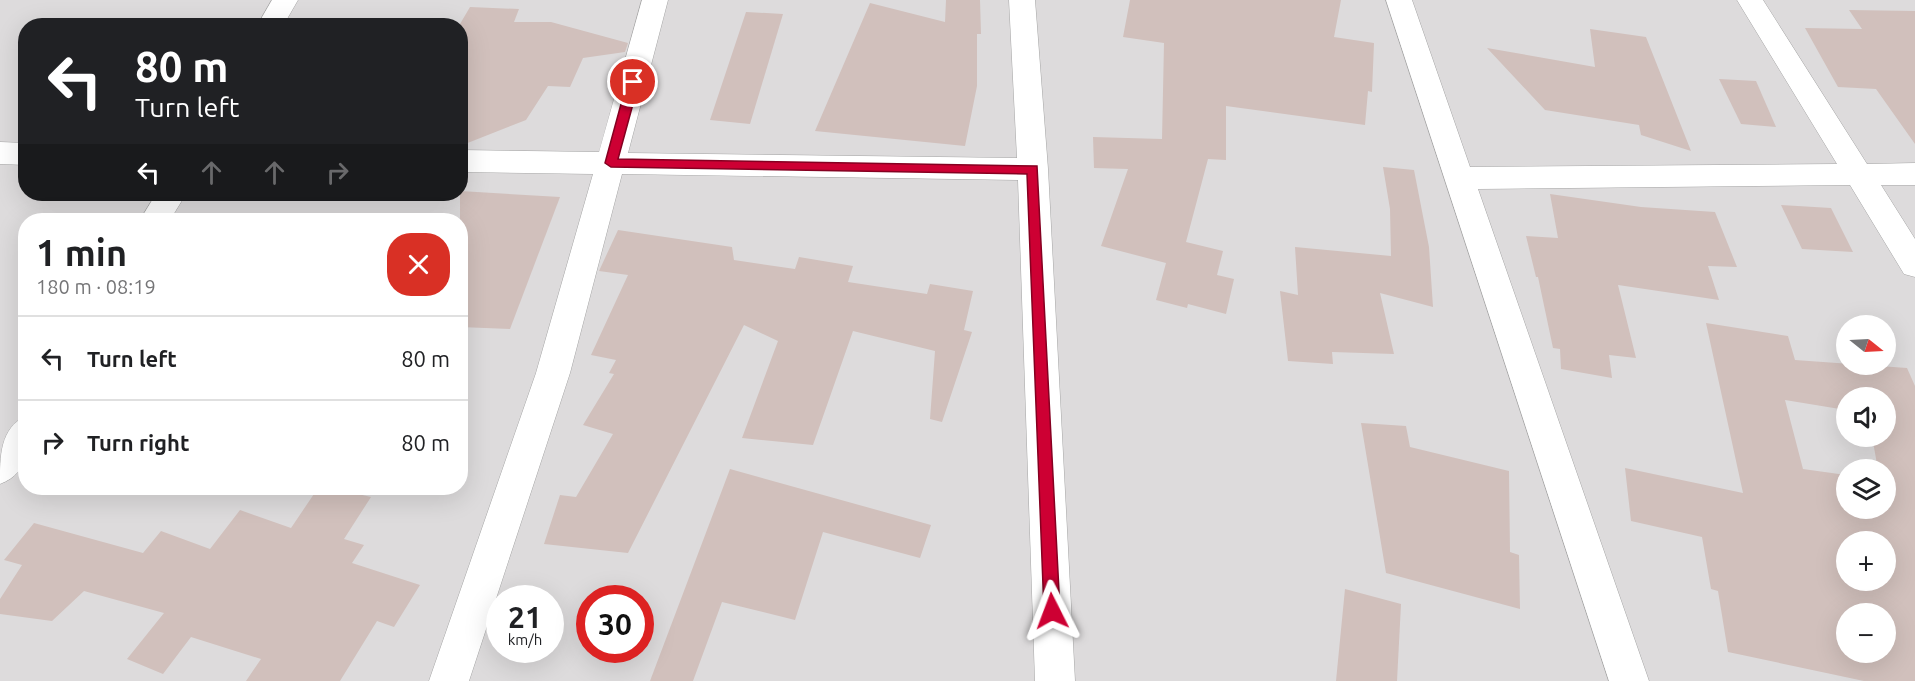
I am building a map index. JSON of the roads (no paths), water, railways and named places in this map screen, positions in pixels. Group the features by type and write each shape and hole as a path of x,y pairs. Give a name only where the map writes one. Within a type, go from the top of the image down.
{"street":[{"path":"275,18 285,0"},
{"path":"449,681 553,373 656,0"},
{"path":"1022,0 1033,170 1055,681"},
{"path":"1399,0 1629,681"},
{"path":"1750,0 1915,265"},
{"path":"0,153 18,154"},
{"path":"468,161 1033,170"},
{"path":"1460,178 1915,174"},
{"path":"0,468 18,442"}]}
